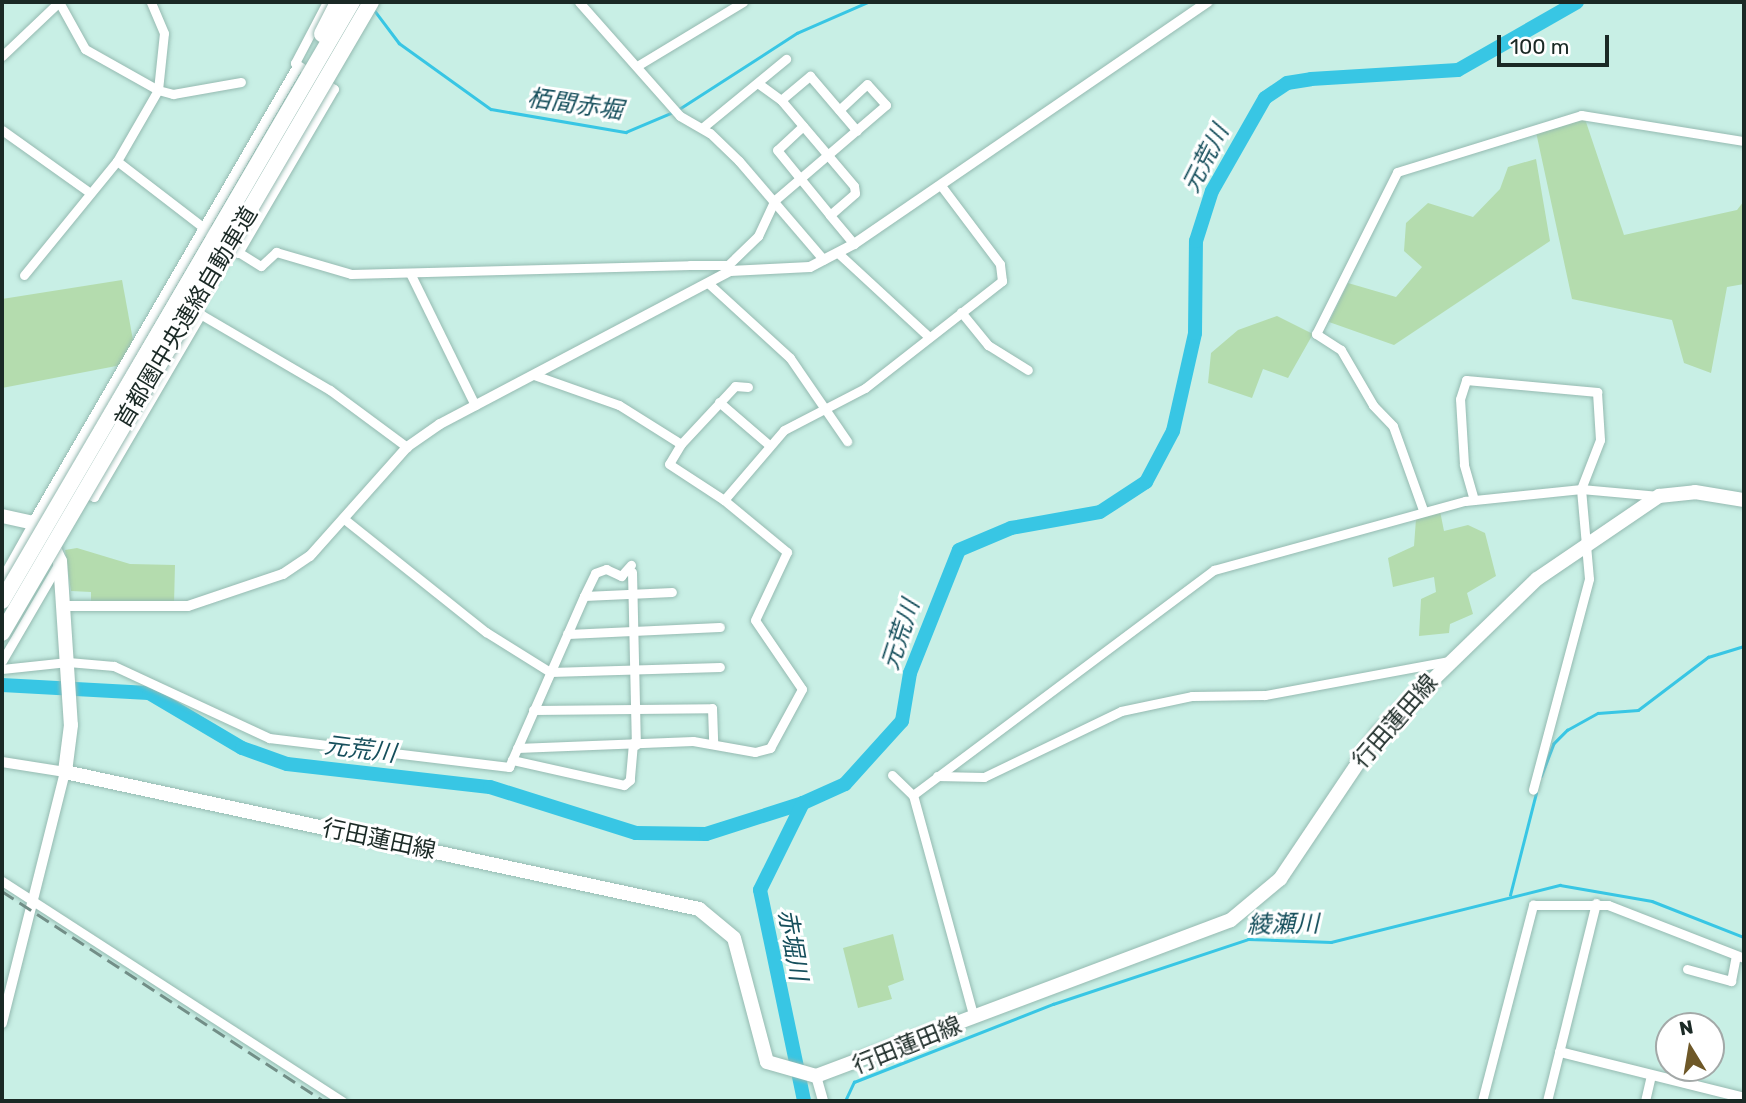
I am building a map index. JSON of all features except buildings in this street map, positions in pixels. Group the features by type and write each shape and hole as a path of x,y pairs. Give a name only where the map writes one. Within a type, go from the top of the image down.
{"highway":[{"path":"273,137 338,2"},
{"name":"首都圏中央連絡自動車道","path":"2,601 352,2"},
{"name":"首都圏中央連絡自動車道","path":"2,633 371,2"}],"main road":[{"name":"行田蓮田線","path":"65,772 699,909 734,938 773,1068 813,1076 974,1018 1038,989 1207,934 1249,908 1296,858 1378,733 1499,610 1586,542 1659,496 1695,492 1744,500"},
{"path":"2,516 34,521 52,534 60,561 66,606 70,700 65,772"}],"street":[{"path":"2,56 59,2 85,49 158,90 173,94 241,82"},
{"path":"24,275 89,192 117,161 158,90 164,33 151,2"},
{"path":"2,578 207,230 297,68 327,2"},
{"path":"579,2 680,116 702,128 775,200 824,260"},
{"path":"637,66 743,2"},
{"path":"117,161 238,253 261,265 276,252 345,274 803,268 854,244 942,187 1205,3"},
{"path":"702,128 759,84 786,59"},
{"path":"238,253 334,89 297,68"},
{"path":"781,100 810,76 857,131"},
{"path":"759,84 781,100 856,191 830,215"},
{"path":"66,606 163,608 224,598 296,566 407,447 475,405 708,283 729,268 758,236 775,200 886,105 867,84 839,110"},
{"path":"1423,510 1393,426 1373,405 1341,350 1316,334 1403,167 1581,115 1744,141"},
{"path":"803,126 777,150 854,244"},
{"path":"2,130 89,192"},
{"path":"724,500 768,444 827,404 865,388 1002,281 1004,271 942,187"},
{"path":"838,253 929,337"},
{"path":"411,275 475,405"},
{"path":"708,283 790,358 827,404 847,441"},
{"path":"168,296 330,390 407,447"},
{"path":"961,312 988,345 1028,370"},
{"path":"58,480 94,498 201,314"},
{"path":"534,375 620,405 681,444"},
{"path":"1474,500 1460,399 1466,380 1475,378 1597,392 1600,440 1581,489 1586,542 1585,603 1532,790"},
{"path":"517,748 713,743 755,752 770,748 802,690 755,620 787,552 724,500 669,464 681,444 735,386 748,387"},
{"path":"719,402 768,444"},
{"path":"913,794 1214,570 1423,510 1474,500 1581,489 1659,496"},
{"path":"343,518 486,632 550,672 720,667"},
{"path":"2,661 60,561"},
{"path":"2,669 68,664 148,677 269,738 509,767 533,710 595,573 606,569 621,576 631,568 635,709 630,780 624,785 512,760"},
{"path":"584,596 672,592"},
{"path":"567,634 720,627"},
{"path":"937,776 984,777 1121,711 1192,696 1265,695 1449,661"},
{"path":"533,710 712,708 713,743"},
{"path":"2,762 65,772 4,999 2,1023"},
{"path":"892,775 913,794 974,1018"},
{"path":"2,881 342,1101"},
{"path":"1547,1101 1596,903"},
{"path":"1482,1101 1533,905 1596,903 1740,957 1731,981 1687,969"},
{"path":"1560,1052 1744,1098"},
{"path":"1645,1101 1651,1075"},
{"path":"813,1076 823,1101"}],"green space":[{"path":"1585,119 1624,235 1737,210 1744,201 1744,284 1727,287 1711,373 1684,363 1672,320 1572,299 1536,132"},
{"path":"1536,159 1550,241 1394,345 1329,322 1348,283 1396,297 1422,267 1404,251 1406,223 1428,203 1473,217 1500,189 1508,167"},
{"path":"122,280 137,362 2,388 2,299"},
{"path":"1277,316 1313,334 1288,378 1263,369 1252,398 1208,383 1211,353 1238,330"},
{"path":"1440,511 1444,531 1468,525 1485,533 1496,576 1467,593 1473,614 1450,624 1449,633 1419,636 1421,599 1436,592 1434,577 1393,587 1388,558 1414,546 1416,519"},
{"path":"77,548 130,564 175,565 174,604 91,601 91,592 71,591 65,550"},
{"path":"893,934 904,980 888,986 892,999 858,1008 843,948"}],"waterway":[{"name":"栢間赤堀","path":"679,109 797,33 868,2"},
{"name":"元荒川","path":"2,685 149,693 242,748 287,764 490,787 636,833 706,834 803,803 845,784 902,721 910,673 959,550 1011,528 1100,512 1146,482 1173,431 1195,333 1196,241 1212,191 1265,98 1287,83 1311,79 1458,70 1577,2"},
{"name":"栢間赤堀","path":"375,11 399,43 491,109 626,132 673,112"},
{"path":"1541,776 1553,744 1567,730 1598,713 1638,710 1708,657 1744,646"},
{"path":"1510,895 1536,793"},
{"name":"赤堀川","path":"803,803 760,890 804,1101"},
{"name":"綾瀬川","path":"845,1101 854,1082 1053,1004 1248,939 1331,942 1560,885 1652,901 1744,937"}],"railway":[{"path":"2,891 324,1101"}]}
